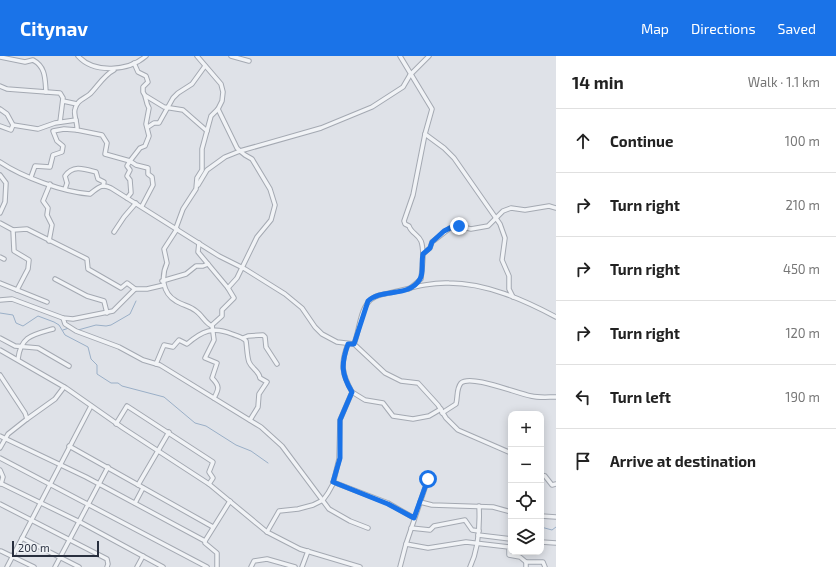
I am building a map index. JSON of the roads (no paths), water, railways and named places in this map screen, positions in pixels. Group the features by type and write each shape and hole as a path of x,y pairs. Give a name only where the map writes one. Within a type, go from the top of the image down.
{"street":[{"path":"78,56 86,62 116,69"},
{"path":"77,130 74,111 82,98 90,94 102,82 107,74 116,69 134,63 146,56"},
{"path":"197,56 222,88 222,101 218,110 211,116 201,151 202,170 197,178 198,184"},
{"path":"231,56 235,58 243,58 249,61"},
{"path":"400,56 410,75 432,107 432,113 425,134 414,190 404,222 420,240 423,254 421,279 408,290"},
{"path":"214,398 219,389 218,384 212,378 217,363 206,358 214,341 212,328 196,310 174,300 163,283 164,269 167,263 164,249 176,229 182,211 198,184 207,170 225,157 240,150 321,128 368,109 402,87 410,75 430,56"},
{"path":"0,57 25,62 33,60 37,63 44,71 46,92"},
{"path":"127,198 131,192 130,180 127,176 130,171 128,166 140,148 146,146 149,136 146,117 149,112 146,96 143,92 143,87 148,82 146,76 138,72 134,63"},
{"path":"148,127 154,123 159,123 167,108 178,93 192,84 205,66"},
{"path":"0,86 7,89 60,94 63,96 60,122"},
{"path":"146,96 167,108 182,110 207,132"},
{"path":"62,101 77,104"},
{"path":"0,109 8,114 13,125"},
{"path":"218,110 237,148 252,158 269,188 275,204 271,220 257,237 243,268 236,280 228,288"},
{"path":"13,125 38,129 49,124 76,120"},
{"path":"31,177 35,166 50,167 53,155 62,152 63,146 56,142 49,124"},
{"path":"0,126 11,130 13,125"},
{"path":"52,131 64,129 77,130 102,135 107,143 105,154 148,168 148,174 152,177 153,185 142,206"},
{"path":"425,134 444,148 454,158 497,218 504,234 505,243 502,260 509,278 509,289 513,297"},
{"path":"0,163 31,177 65,189 90,194 99,187 103,186 142,206 222,258 243,268 285,294 300,306 316,329 322,334 334,341 354,344 389,376 401,381 418,383 458,430 508,451"},
{"path":"65,189 67,184 65,176 69,170 74,168 96,172 98,179 104,182 103,186"},
{"path":"0,175 6,183 5,202 0,213"},
{"path":"49,241 52,225 47,215 48,208 42,201 50,184"},
{"path":"114,232 136,203"},
{"path":"423,254 430,248 432,242 450,228 458,226 471,229 475,227 487,227 503,211 511,208 525,210 549,206 556,208"},
{"path":"0,223 13,230 26,229 87,259 88,269 122,288 128,283 135,289 147,289 186,274 196,266 208,264"},
{"path":"12,299 28,270 29,260 14,251 13,230"},
{"path":"156,364 164,345 173,348 179,340 186,344 198,334 212,328 222,316 222,310 234,298 228,288 198,252 199,243"},
{"path":"56,279 87,296 104,301 107,313"},
{"path":"0,283 47,302"},
{"path":"354,344 368,301 376,296 446,283 458,283 487,289 513,297 556,317"},
{"path":"0,300 12,299 63,318 74,319 107,313 119,308 135,289"},
{"path":"63,318 65,324 70,327 122,348 143,360 156,364 250,420 282,446 334,513 368,528"},
{"path":"212,328 221,329 243,338 246,341 249,361 254,370 259,373 260,378 267,382 259,394 258,407 250,420"},
{"path":"18,359 20,347 26,339 34,334 53,329"},
{"path":"243,338 248,336 263,335 265,337 266,347 277,364"},
{"path":"0,338 11,345 38,348 69,366"},
{"path":"348,344 344,355 343,370 345,380 352,392 365,400 383,403 390,414 395,417 416,419 429,416 456,404 458,389 461,383 466,381 490,384 533,396 556,397"},
{"path":"0,350 18,359 64,387 116,424 210,484 267,532 308,552 360,567"},
{"path":"0,375 25,413 27,420"},
{"path":"0,448 5,438 55,399 64,387"},
{"path":"267,532 279,511 298,509 323,500 333,482 340,458 340,420 352,392"},
{"path":"7,567 69,446 81,429 85,416 92,406"},
{"path":"116,424 128,406 169,432 213,462 209,472 213,478 210,484"},
{"path":"138,485 169,432"},
{"path":"0,436 99,484 204,541 218,554 217,567"},
{"path":"69,446 213,527"},
{"path":"0,458 207,567"},
{"path":"56,567 108,467"},
{"path":"0,470 3,477 0,484 80,522 163,567"},
{"path":"544,476 552,485 556,484"},
{"path":"400,567 414,518 428,479"},
{"path":"333,482 388,504 414,518"},
{"path":"135,503 144,488"},
{"path":"204,541 230,501"},
{"path":"420,502 432,505 495,507 508,511"},
{"path":"0,504 107,560 108,564 106,567"},
{"path":"470,567 478,544 479,506"},
{"path":"544,516 556,517"},
{"path":"411,528 430,530 433,526 465,520 472,531 508,538"},
{"path":"22,538 79,567"},
{"path":"406,544 428,548 466,542 508,548"},
{"path":"544,542 556,543"},
{"path":"1,551 34,567"},
{"path":"302,567 308,552"},
{"path":"509,555 520,557 526,562 543,562 545,567"},
{"path":"138,567 143,556"},
{"path":"251,567 254,561 265,559 295,567"},
{"path":"526,562 526,567"}],"waterway":[{"path":"74,328 78,330 96,325 111,325 130,314 136,301"},
{"path":"0,313 13,315 16,323 23,326 38,316 54,322 59,325 65,335 88,347 91,359 97,365 97,374 111,383 118,383 122,386 164,397 195,423 206,426 236,445 251,451 268,463"},
{"path":"63,330 69,328"},
{"path":"544,528 552,530 556,527"}]}
